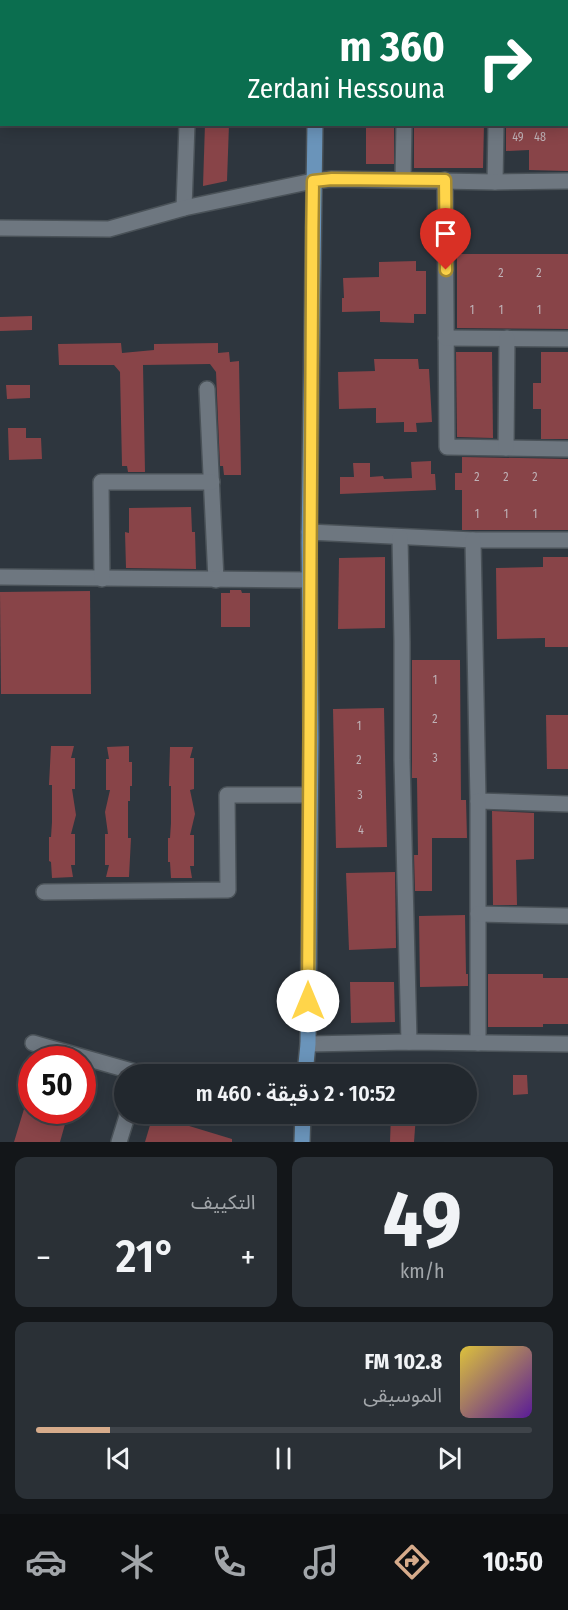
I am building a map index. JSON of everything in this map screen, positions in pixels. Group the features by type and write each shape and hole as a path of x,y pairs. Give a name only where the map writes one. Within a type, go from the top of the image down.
{"main road":[{"path":"306,1064 310,795 309,532 315,126"},
{"path":"302,1142 303,1124"}],"street":[{"path":"184,208 187,126"},
{"path":"403,179 404,126"},
{"path":"495,182 496,126"},
{"path":"0,228 109,229 184,208 332,179 568,181"},
{"path":"445,180 447,447 568,449"},
{"path":"446,338 568,339"},
{"path":"506,448 507,339"},
{"path":"207,388 216,580"},
{"path":"102,579 101,482 212,482"},
{"path":"309,532 473,540 568,540"},
{"path":"400,537 402,760 409,1042"},
{"path":"473,540 478,801 478,1043"},
{"path":"0,577 309,580"},
{"path":"44,892 228,890 227,795 310,795"},
{"path":"478,801 568,804"},
{"path":"478,914 568,916"},
{"path":"308,1044 409,1042 568,1044"},
{"path":"33,1043 114,1066"},
{"path":"119,1142 125,1124"}],"building":[{"path":"205,126 229,126 227,181 203,186"},
{"path":"366,126 394,126 394,164 366,164"},
{"path":"414,126 484,126 483,168 414,168"},
{"path":"506,126 568,126 568,171 529,170 529,150 506,151"},
{"path":"457,254 568,254 568,329 457,328"},
{"path":"416,261 416,271 426,271 426,314 414,314 414,323 380,322 380,311 342,312 343,278 379,277 379,262"},
{"path":"32,316 32,330 0,331 0,317"},
{"path":"121,343 122,353 154,350 154,344 218,343 218,353 229,352 230,362 239,361 241,475 224,475 223,466 220,466 216,372 210,364 143,365 145,472 128,472 127,466 122,466 120,372 114,365 59,365 58,344"},
{"path":"456,352 492,352 493,438 457,437"},
{"path":"541,352 568,352 568,439 541,439 541,409 533,409 533,383 541,383"},
{"path":"374,359 418,359 419,369 429,369 432,422 416,423 417,432 404,432 404,422 376,423 376,408 339,409 338,372 375,371"},
{"path":"6,385 30,385 30,398 7,399"},
{"path":"8,428 26,428 26,438 41,438 42,459 9,460"},
{"path":"462,457 568,459 568,530 462,530 462,490 455,490 455,473 462,473"},
{"path":"431,461 431,474 435,474 436,490 340,494 340,477 354,477 353,463 370,463 370,477 383,476 384,479 412,478 411,462"},
{"path":"191,507 192,532 195,532 196,569 126,568 125,532 129,533 129,508"},
{"path":"385,557 385,628 338,629 339,558"},
{"path":"543,557 568,557 568,647 545,647 545,638 497,639 496,568 543,567"},
{"path":"230,590 250,593 250,627 221,627 221,593 230,593"},
{"path":"90,591 91,694 1,694 0,592"},
{"path":"412,660 460,660 461,800 466,800 467,838 432,838 432,891 415,891 414,855 418,855 417,778 412,778"},
{"path":"384,708 387,847 336,848 333,709"},
{"path":"546,715 568,715 568,769 547,769"},
{"path":"51,746 74,746 71,758 75,758 75,789 72,789 76,815 71,834 75,834 75,865 71,865 73,877 52,878 49,861 49,837 51,837 52,822 52,785 49,785"},
{"path":"129,746 132,786 130,786 130,801 128,801 128,838 131,838 129,877 106,877 109,865 105,865 105,834 108,834 105,812 110,790 106,790 106,759 109,759 107,747"},
{"path":"170,747 193,747 190,758 194,758 194,789 190,790 195,814 190,835 194,835 194,866 190,866 192,878 171,878 170,862 168,862 168,838 170,838 171,823"},
{"path":"492,811 534,813 534,859 516,860 517,905 493,905"},
{"path":"395,872 396,948 349,950 346,873"},
{"path":"465,915 468,986 420,987 419,916"},
{"path":"488,974 543,974 543,978 568,978 568,1024 543,1024 543,1027 488,1027"},
{"path":"350,982 394,982 395,1022 351,1023"},
{"path":"513,1075 527,1075 528,1094 513,1095"},
{"path":"19,1124 65,1124 60,1142 14,1142"},
{"path":"150,1124 183,1124 232,1139 232,1142 145,1142"},
{"path":"391,1124 415,1124 414,1142 390,1142"}],"route":[{"path":"308,1001 313,181 332,179 445,180 446,270"}]}
